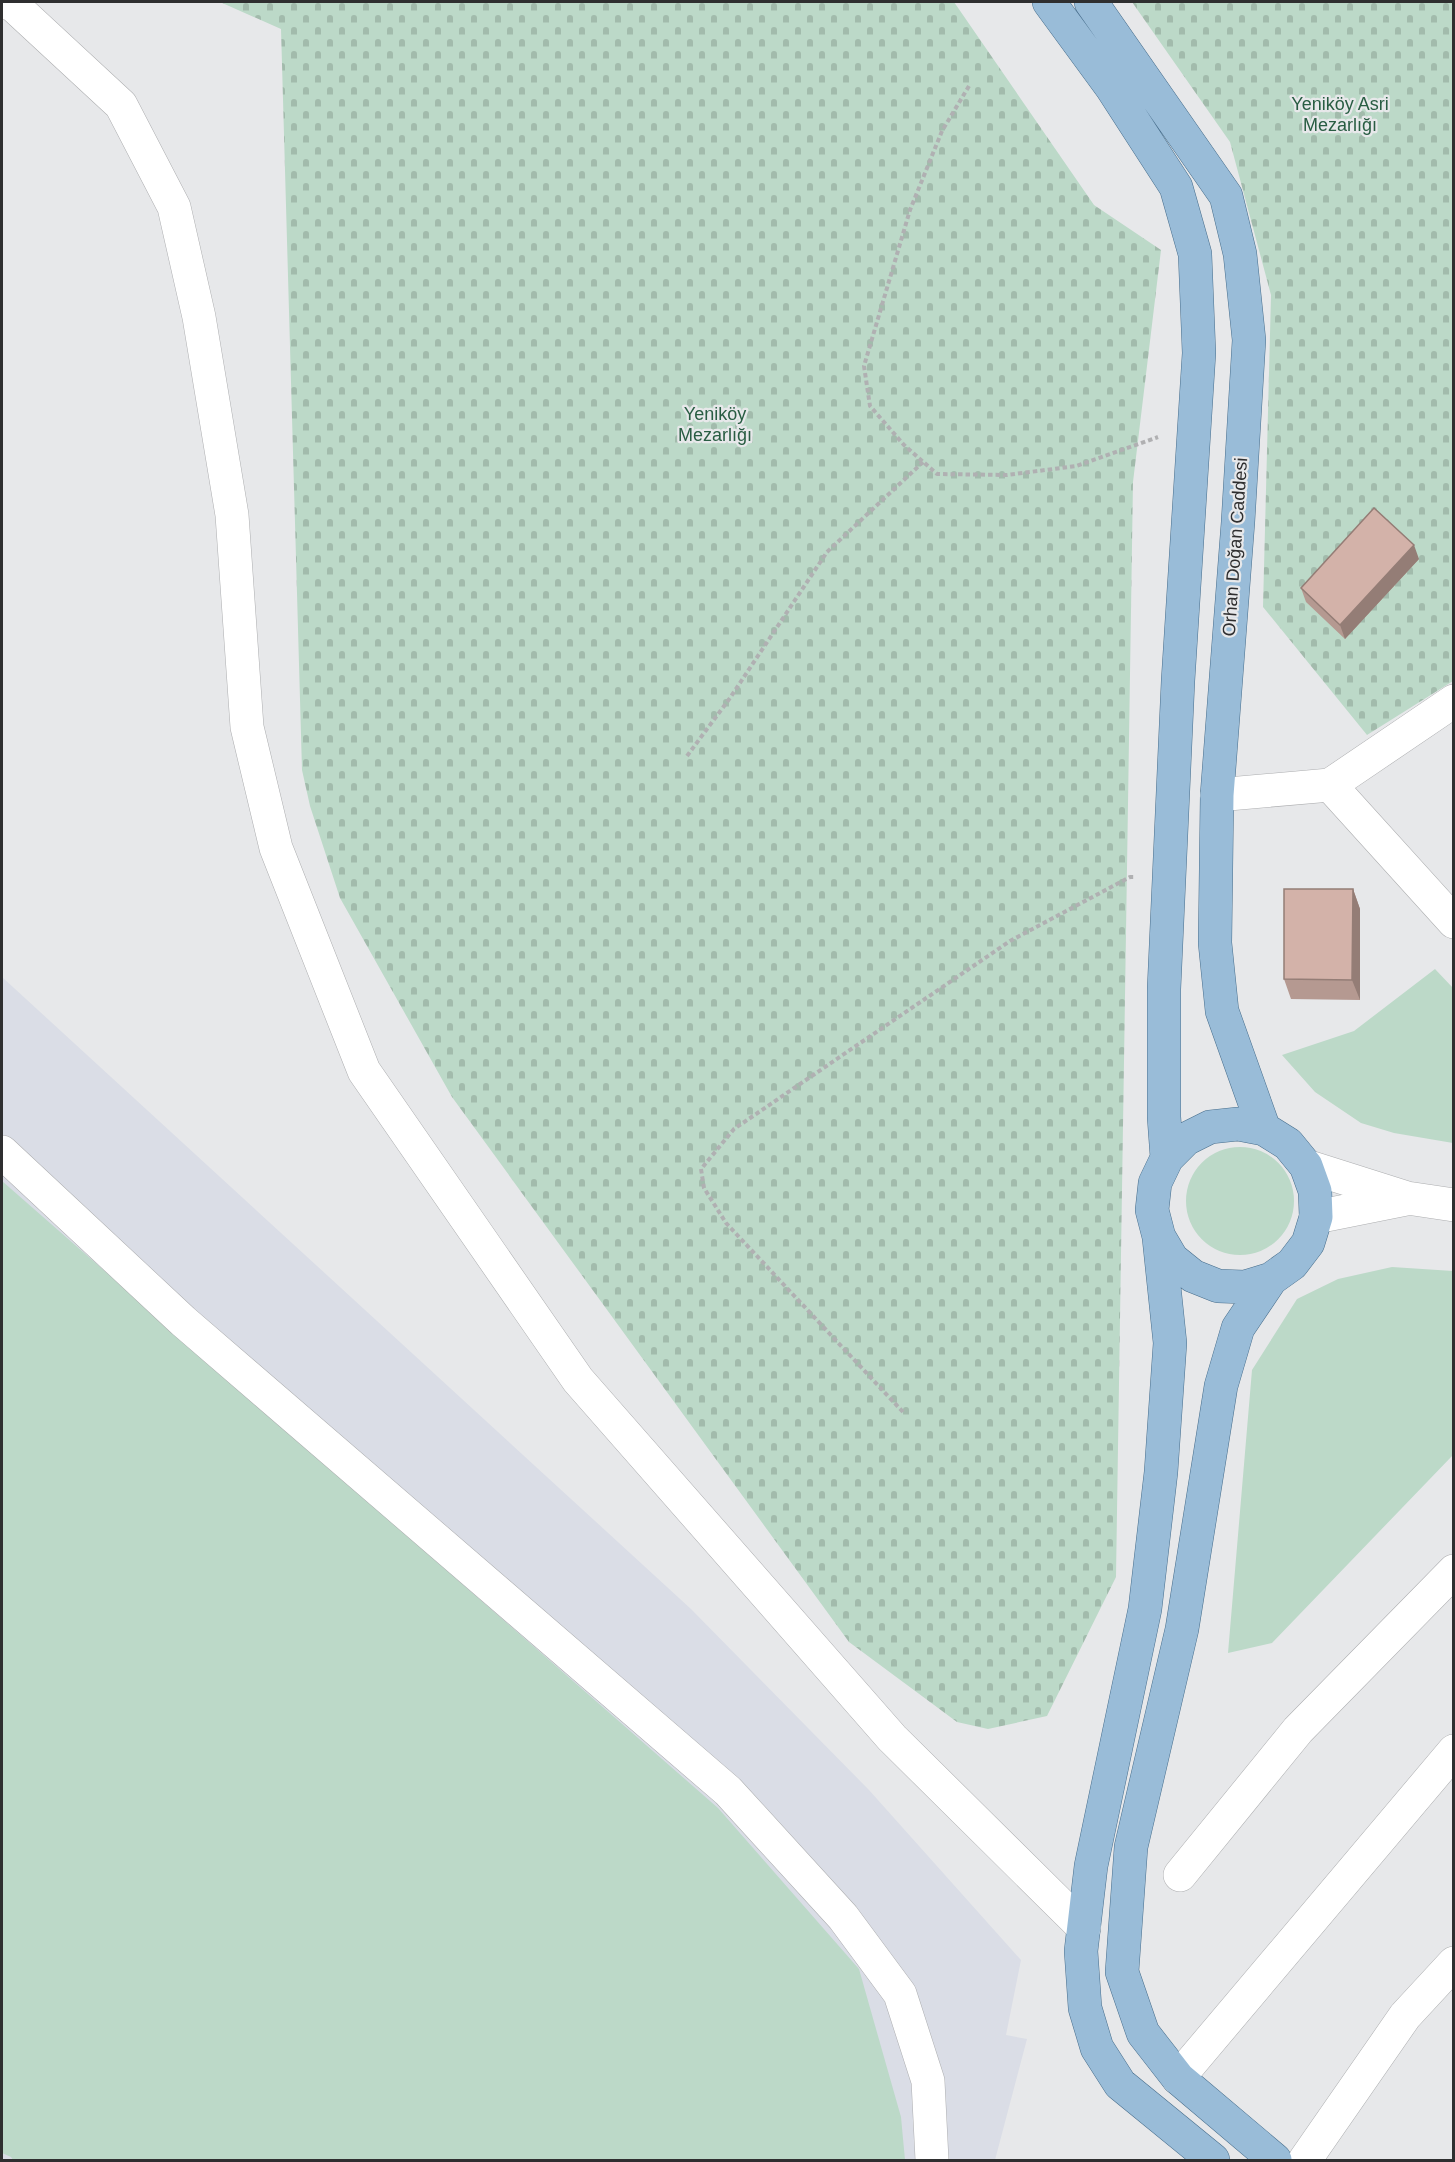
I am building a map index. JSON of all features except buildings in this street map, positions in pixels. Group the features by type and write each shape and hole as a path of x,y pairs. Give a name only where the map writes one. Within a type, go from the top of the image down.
{"main road":[{"path":"1049,2 1112,88 1176,187 1195,254 1199,353 1178,681 1164,989 1164,1106 1167,1158"},
{"name":"Orhan Doğan Caddesi","path":"1091,2 1226,196 1240,254 1249,340 1217,795 1215,944 1222,1011 1264,1129"},
{"path":"1158,1236 1172,1259 1201,1280 1218,1286 1245,1287 1271,1279 1292,1264 1308,1243 1316,1217 1315,1191 1306,1166 1288,1144 1264,1129 1238,1124 1210,1127 1186,1139 1167,1158 1155,1183 1152,1210 1158,1236 1170,1343 1161,1473 1145,1609 1091,1866 1081,1950 1085,2008 1097,2048 1120,2084 1213,2160"},
{"path":"1271,1279 1238,1328 1221,1386 1182,1629 1131,1847 1122,1972 1143,2033 1178,2078 1275,2160"}],"street":[{"path":"4,2 13,5 120,105 174,207 199,317 232,515 247,727 276,848 364,1071 578,1380 892,1738 1084,1928"},
{"path":"1217,795 1330,784 1454,701"},
{"path":"1330,784 1454,922"},
{"path":"2,1152 183,1321 728,1791 843,1917 900,1994 928,2081 932,2160"},
{"path":"1306,1166 1407,1198 1454,1205"},
{"path":"1316,1217 1407,1198"},
{"path":"1180,1875 1298,1730 1454,1571"},
{"path":"1178,2078 1454,1751"},
{"path":"1305,2160 1405,2016 1454,1963"}],"path":[{"path":"969,86 942,131 910,210 864,366 870,406 904,445 938,474 1008,475 1076,466 1195,424"},
{"path":"687,756 730,698 827,552 923,462"},
{"path":"903,1412 726,1223 704,1188 701,1169 734,1129 1010,941 1130,877 1168,874"}],"shaded area":[{"path":"2,977 691,1609 869,1790 1021,1960 1006,2035 1027,2039 995,2160 2,2160"}],"green space":[{"name":"Yeniköy Mezarlığı","path":"220,2 954,2 1094,205 1161,250 1133,482 1116,1577 1047,1716 988,1729 957,1722 849,1642 452,1097 340,898 310,806 302,770 281,29"},
{"name":"Yeniköy Asri Mezarlığı","path":"1132,2 1453,2 1453,681 1367,735 1263,607 1271,295 1230,142"},
{"path":"1435,969 1453,988 1453,1143 1394,1133 1361,1123 1315,1092 1282,1055 1354,1031"},
{"path":"1240,1147 1261,1151 1278,1163 1290,1180 1294,1201 1290,1222 1278,1239 1261,1251 1240,1255 1219,1251 1202,1239 1190,1222 1186,1201 1190,1180 1202,1163 1219,1151"},
{"path":"2,1181 718,1808 859,1969 901,2117 905,2160 13,2160 2,2153"},
{"path":"1392,1267 1453,1271 1453,1455 1272,1643 1228,1653 1252,1370 1297,1299 1338,1279"}]}
